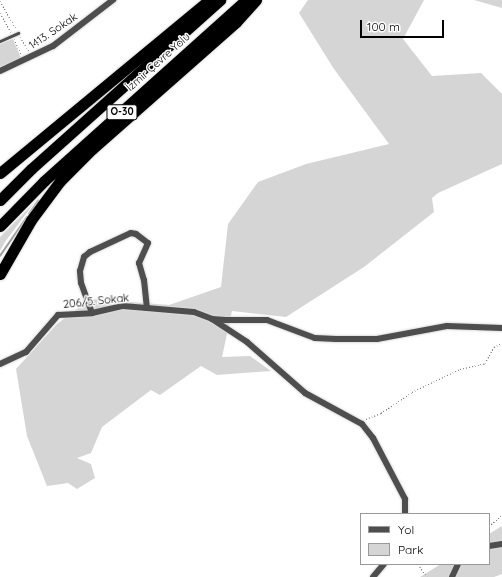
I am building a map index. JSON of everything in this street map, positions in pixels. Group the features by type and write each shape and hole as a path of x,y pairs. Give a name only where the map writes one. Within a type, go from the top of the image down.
{"highway":[{"path":"0,173 209,0"},
{"name":"İzmir Çevre Yolu","path":"0,200 31,169 220,0"},
{"name":"İzmir Çevre Yolu","path":"0,226 44,181 246,0"},
{"path":"0,274 31,220 60,181 92,149 236,22 256,0"}],"street":[{"name":"1413. Sokak","path":"0,71 25,62 53,46 113,0"},
{"path":"92,313 81,284 80,271 84,257 90,252 130,233 136,234 148,243 139,263 144,280 147,308"},
{"name":"206/5. Sokak","path":"0,364 26,352 58,315 92,313 123,306 194,312 212,319"},
{"path":"212,319 267,320 315,338 336,339 377,339 447,326 502,328"},
{"path":"212,319 247,342 305,393 362,424 373,438 405,499 405,513"},
{"path":"490,546 502,544"},
{"path":"373,577 383,565"},
{"path":"452,577 458,565"}],"lane":[{"path":"0,41 18,33"}],"path":[{"path":"364,419 460,369 485,363 494,347 502,343"},
{"path":"490,525 502,515"},
{"path":"419,565 427,577"}],"green space":[{"path":"308,0 424,0 403,39 432,76 481,73 502,94 502,164 438,193 432,198 434,212 364,267 286,317 232,311 222,357 250,356 271,371 217,375 201,366 160,395 151,390 102,427 91,453 77,458 91,464 95,478 77,489 68,483 47,486 27,436 16,369 57,324 90,299 169,305 221,287 228,224 258,182 306,164 389,144 334,69 299,13"},
{"path":"474,0 502,0 502,8"},
{"path":"13,39 21,58 0,67 0,44"},
{"path":"34,203 5,242 0,251 0,237"},
{"path":"502,526 502,574 494,577 420,577 439,565 490,565 490,533"}],"waterway":[{"path":"29,214 38,201"},
{"path":"0,256 27,217"}]}
